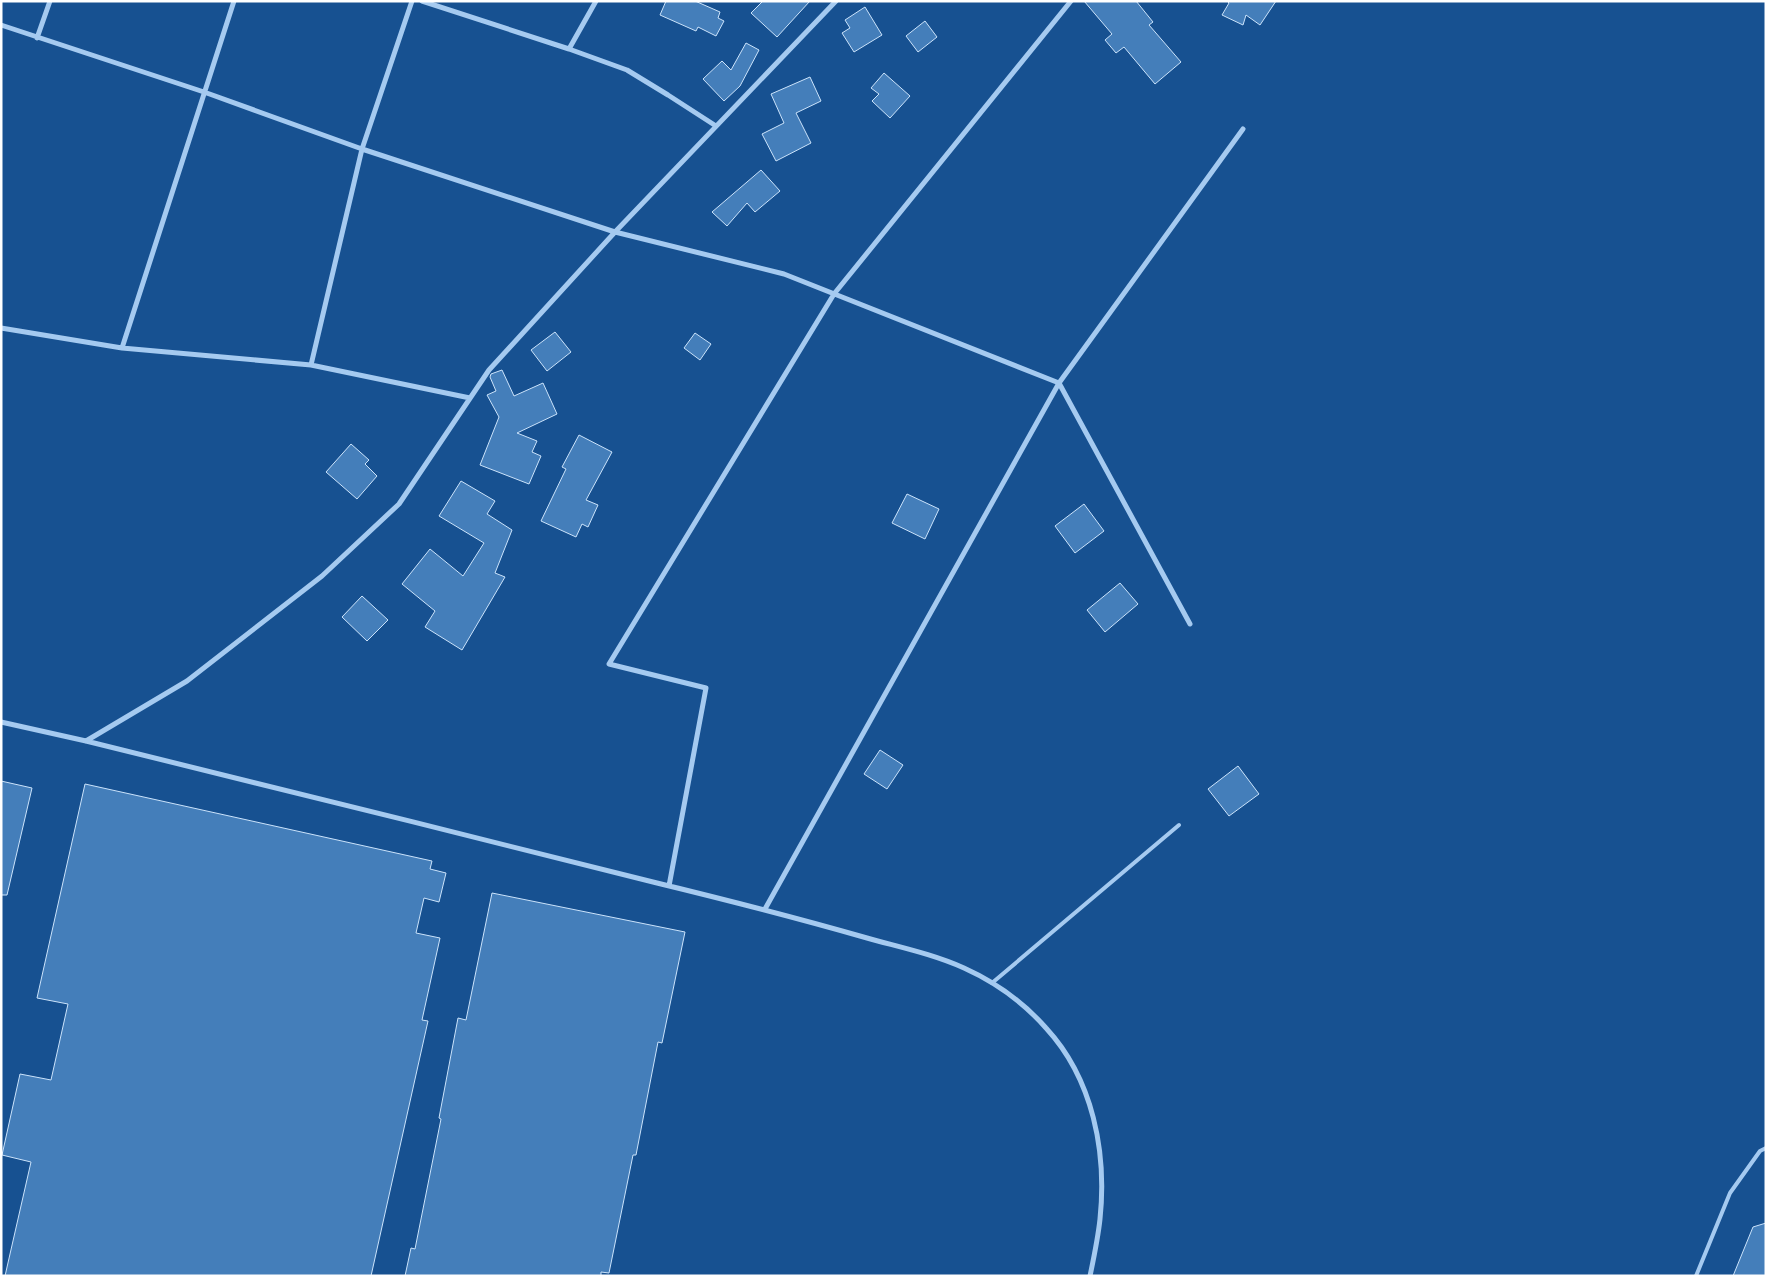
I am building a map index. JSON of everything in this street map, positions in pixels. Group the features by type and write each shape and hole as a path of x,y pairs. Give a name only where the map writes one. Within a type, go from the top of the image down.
{"street":[{"path":"37,38 50,1"},
{"path":"122,348 234,1"},
{"path":"311,365 362,149 412,1"},
{"path":"422,1 627,70 668,94 716,126"},
{"path":"568,49 596,1"},
{"path":"86,741 187,681 322,576 400,504 489,370 615,232 836,1"},
{"path":"669,886 706,688 609,664 834,294 1071,1"},
{"path":"1,26 204,92 362,149 615,232 784,274 1059,383 1190,624"},
{"path":"765,909 1059,383 1244,129"},
{"path":"1,328 122,348 311,365 470,398"},
{"path":"1,722 86,741 765,909 936,957 965,968 992,983 1021,1004 1047,1029 1064,1051 1080,1079 1093,1113 1100,1151 1100,1219 1090,1276"}],"lane":[{"path":"992,983 1179,825"},
{"path":"1696,1276 1730,1193 1760,1151 1766,1148"}],"building":[{"path":"666,1 695,1 720,12 718,18 724,21 716,36 698,27 696,31 660,15"},
{"path":"763,1 810,1 777,37 751,13"},
{"path":"1084,1 1136,1 1153,22 1149,25 1181,62 1155,84 1124,47 1116,53 1105,40 1112,34"},
{"path":"1227,1 1276,1 1260,25 1246,15 1243,25 1222,15 1229,3"},
{"path":"865,7 882,35 854,52 842,33 850,28 845,20"},
{"path":"925,21 937,37 918,52 906,36"},
{"path":"746,43 759,50 740,86 724,101 703,79 722,61 731,70"},
{"path":"884,73 910,96 890,118 872,101 879,94 871,88"},
{"path":"810,77 821,101 796,113 811,143 776,161 762,134 784,123 771,94"},
{"path":"761,170 780,191 755,212 747,203 727,226 712,212"},
{"path":"555,332 571,352 547,371 531,350"},
{"path":"695,333 711,344 700,360 684,348"},
{"path":"502,370 514,396 543,383 557,414 517,433 537,441 532,452 541,456 529,484 480,465 499,417 487,395 496,391 490,377 491,374"},
{"path":"579,435 612,452 586,500 598,505 588,527 582,524 576,537 541,521 566,469 562,467"},
{"path":"351,444 369,460 365,464 377,476 357,499 326,472"},
{"path":"461,481 495,501 487,514 512,530 495,573 505,577 462,650 425,627 435,611 402,584 430,549 463,576 484,543 439,516"},
{"path":"907,494 939,509 925,539 892,523"},
{"path":"1084,504 1104,531 1075,553 1055,526"},
{"path":"1120,583 1138,604 1105,632 1087,610"},
{"path":"362,596 388,620 367,641 342,617"},
{"path":"880,750 903,765 887,789 864,774"},
{"path":"1238,766 1259,794 1229,816 1208,789"},
{"path":"1,781 32,788 7,895 1,895"},
{"path":"85,784 432,861 430,869 446,873 439,902 424,898 416,933 440,938 422,1020 428,1021 371,1276 5,1276 31,1162 2,1155 20,1074 51,1080 68,1004 37,998"},
{"path":"492,893 685,932 662,1043 658,1042 636,1155 633,1155 609,1273 601,1272 601,1276 405,1276 411,1248 415,1249 441,1119 439,1118 458,1018 466,1020"},
{"path":"1766,1223 1766,1276 1733,1276 1753,1227"}]}
